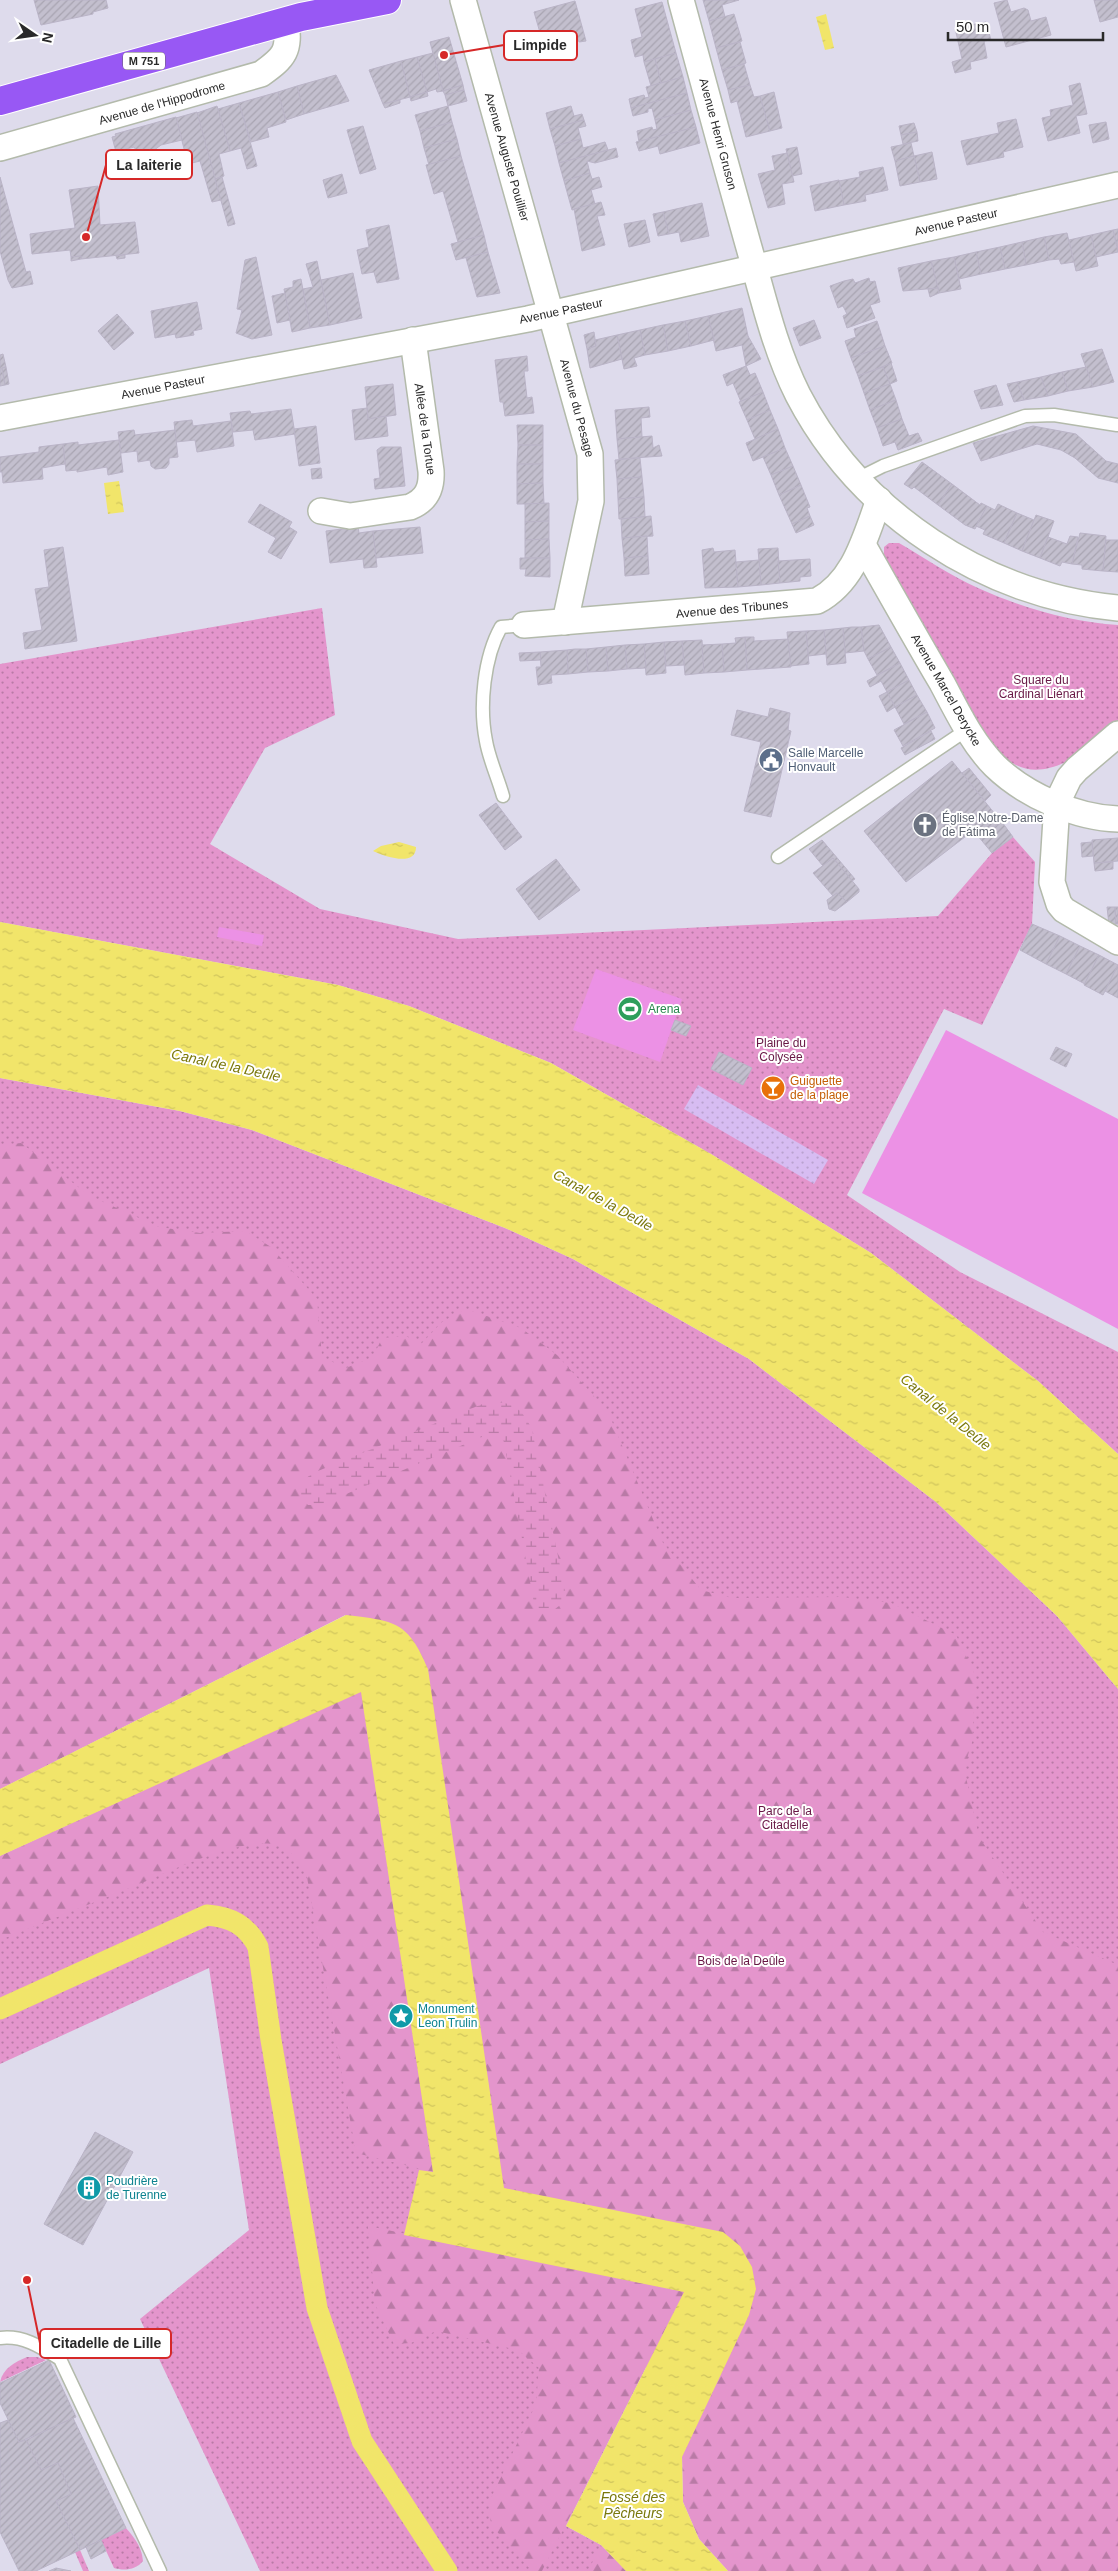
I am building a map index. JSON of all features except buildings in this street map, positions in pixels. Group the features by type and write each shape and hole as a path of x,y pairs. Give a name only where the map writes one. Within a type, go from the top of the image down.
{"main road":[{"name":"M 751","path":"0,101 340,5 387,0"}],"street":[{"name":"Avenue Auguste Pouillier","path":"463,0 552,313"},
{"name":"Avenue Henri Gruson","path":"681,0 775,340 799,396 824,437 857,479 879,500 942,548 993,576 1057,597 1118,608"},
{"name":"Avenue de l'Hippodrome","path":"0,148 261,74 276,64 286,52 288,39 286,21"},
{"name":"Avenue Pasteur","path":"0,418 552,313 1118,185"},
{"name":"Avenue du Pesage","path":"552,313 588,440 592,469 588,518 565,622"},
{"name":"Allée de la Tortue","path":"321,511 350,516 410,507 418,504 428,493 431,471 413,340"},
{"name":"Avenue des Tribunes","path":"524,625 817,601 827,596 845,578 863,545 879,500"},
{"name":"Avenue Marcel Derycke","path":"863,545 968,729 984,753 1008,777 1023,788 1057,803 1099,817 1118,820"},
{"path":"1118,734 1068,778 1057,803 1052,882 1058,904 1077,920 1118,942"}],"lane":[{"path":"857,479 883,466 1025,416 1054,415 1116,425"},
{"path":"504,796 485,740 483,687 493,640 501,627 524,625"},
{"path":"778,857 968,729"},
{"path":"0,2338 12,2336 36,2344 60,2359 160,2571"}],"green space":[{"name":"Square du Cardinal Liénart","path":"889,543 899,543 968,583 1012,602 1082,621 1118,625 1118,720 1066,762 1054,767 1032,770 1014,764 1005,758 988,742 884,556 884,547"},
{"name":"Plaine du Colysée","path":"322,608 335,715 265,748 210,844 320,909 458,939 938,916 992,853 1013,837 1035,862 1032,924 982,1025 944,1009 847,1195 960,1272 1118,1352 1118,1454 1038,1381 871,1253 711,1154 551,1063 409,1006 338,985 0,922 0,664"},
{"name":"Bois de la Deûle","path":"0,1078 180,1111 252,1130 505,1228 573,1259 749,1359 936,1502 1057,1616 1118,1689 1118,2571 728,2571 345,1615 0,1789"},
{"name":"Bois de la Deûle","path":"21,1143 90,1196 159,1227 200,1233 245,1231 271,1247 317,1299 322,1357 346,1368 373,1357 382,1338 406,1336 421,1344 442,1322 466,1309 521,1328 557,1355 608,1412 663,1543 701,1590 732,1598 842,1597 891,1603 956,1635 976,1677 972,1742 964,1768 979,1837 1043,1932 1118,1965 1118,2571 728,2571 699,2539 683,2502 682,2457 749,2315 556,2200 504,2188 497,2154 345,1615 0,1789 0,1145"},
{"path":"497,1402 510,1405 519,1410 526,1418 532,1430 566,1595 563,1603 551,1612 539,1609 534,1603 504,1442 499,1434 489,1434 320,1505 308,1505 300,1496 301,1482 313,1473 485,1403"},
{"path":"361,1691 684,2292 566,2526 601,2545 626,2571 260,2571 140,2319 249,2230 209,1968 0,2064 0,1856"},
{"path":"361,1691 433,2172 356,2153 307,1877 292,1853 283,1847 262,1844 244,1846 204,1857 0,1940 0,1856"},
{"path":"368,2226 684,2292 542,2571 532,2571 491,2525 489,2502 536,2404 539,2368 518,2350 436,2331 411,2343 394,2344 375,2304"},
{"path":"27,2357 37,2357 46,2360 0,2382 7,2369 14,2363"},
{"path":"126,2528 137,2543 143,2561 130,2569 114,2568 101,2540"},
{"path":"601,2545 626,2571 588,2571"},
{"path":"80,2550 89,2571 83,2571 75,2552"}],"sand":[{"path":"698,1085 828,1160 814,1184 684,1109"}],"shaded area":[{"path":"219,927 264,935 262,946 217,937"},
{"name":"Arena","path":"596,969 682,999 660,1062 573,1030"},
{"path":"946,1030 1118,1119 1118,1329 862,1193"}],"water":[{"path":"826,14 834,48 825,50 816,17"},
{"path":"119,481 124,512 108,514 104,483"},
{"path":"399,842 416,847 415,853 406,859 399,859 373,851 381,846"},
{"name":"Canal de la Deûle","path":"0,922 338,985 409,1006 551,1063 711,1154 871,1253 1038,1381 1118,1454 1118,1689 1057,1616 936,1502 749,1359 573,1259 505,1228 252,1130 180,1111 0,1078"},
{"name":"Fossé des Pêcheurs","path":"346,1615 377,1619 398,1626 414,1641 428,1669 504,2188 723,2232 740,2246 752,2267 756,2289 749,2315 682,2457 683,2502 699,2539 728,2571 626,2571 601,2545 566,2526 684,2292 404,2235 419,2170 433,2172 361,1692 0,1856 0,1789"}],"waterway":[{"path":"0,2009 207,1915 231,1920 254,1939 258,1947 271,2040 317,2308 362,2441 447,2571"}],"place":[{"name":"Limpide","path":"444,55"},
{"name":"La laiterie","path":"86,237"},
{"name":"Salle Marcelle Honvault","path":"771,760"},
{"name":"Église Notre-Dame de Fátima","path":"925,825"},
{"name":"Arena","path":"630,1009"},
{"name":"Guiguette de la plage","path":"773,1088"},
{"name":"Monument Leon Trulin","path":"401,2016"},
{"name":"Poudrière de Turenne","path":"89,2188"},
{"name":"Citadelle de Lille","path":"27,2280"}],"park label":[{"name":"Parc de la Citadelle","path":"785,1818"}]}
